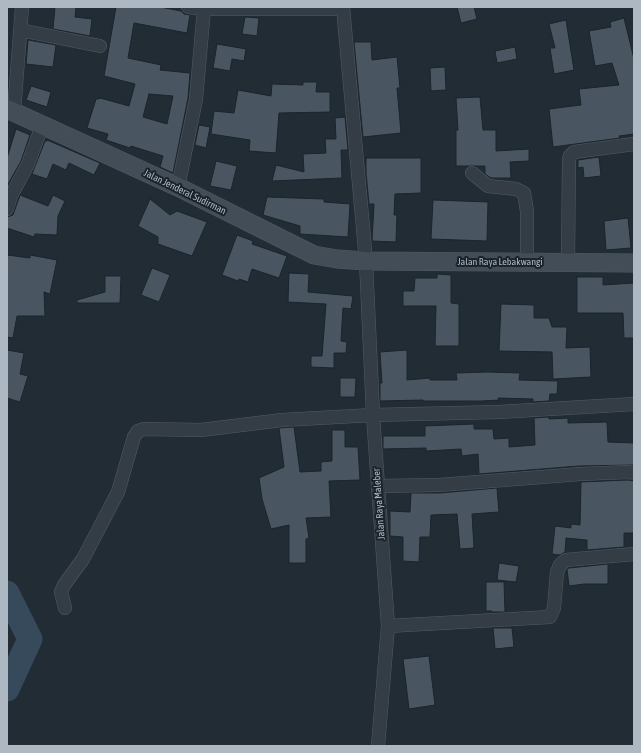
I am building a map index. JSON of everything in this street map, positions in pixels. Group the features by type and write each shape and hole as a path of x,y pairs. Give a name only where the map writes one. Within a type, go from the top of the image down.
{"main road":[{"name":"Jalan Jenderal Sudirman","path":"10,111 178,187 314,255 337,259 366,261"},
{"name":"Jalan Raya Lebakwangi","path":"366,261 634,263"}],"street":[{"path":"10,111 22,7"},
{"path":"188,7 204,9 343,8"},
{"name":"Jalan Raya Maleber","path":"343,8 366,261 372,415 388,626 378,746"},
{"path":"178,187 196,99 204,9"},
{"path":"20,30 100,46"},
{"path":"7,209 11,196 28,164 42,126"},
{"path":"568,263 570,156 574,152 634,144"},
{"path":"472,173 488,186 516,189 524,193 527,211 527,262"},
{"path":"65,608 61,592 64,585 83,559 118,492 134,437 138,431 144,429 201,430 282,420 372,415 499,412 634,404"},
{"path":"378,486 439,486 580,474 634,473"},
{"path":"388,626 550,617 554,608 558,572 560,565 566,560 634,554"}],"building":[{"path":"55,7 76,7 75,17 92,19 90,36 53,29"},
{"path":"116,7 160,7 181,11 184,14 190,15 187,33 134,23 128,58 161,65 160,70 190,73 188,98 173,173 160,167 163,156 131,146 130,148 106,140 108,134 87,128 96,99 100,98 129,106 135,84 104,76","holes":["149,94 173,96 167,124 143,117"]},
{"path":"457,7 474,7 477,19 461,23"},
{"path":"245,17 259,18 257,36 242,34"},
{"path":"624,18 634,59 634,134 619,136 620,138 553,147 549,109 581,105 579,89 619,85 612,63 595,66 589,31 611,27 610,22"},
{"path":"566,20 574,70 554,74 550,48 555,48 549,24"},
{"path":"28,40 56,45 53,67 26,64"},
{"path":"354,42 371,42 372,60 397,57 400,88 397,88 401,133 363,137"},
{"path":"217,44 246,49 244,61 232,59 230,71 213,68"},
{"path":"515,47 517,59 497,63 495,51"},
{"path":"445,67 446,90 431,91 430,68"},
{"path":"303,82 317,82 316,92 330,92 330,112 279,113 276,153 249,151 250,140 211,134 214,111 234,113 238,90 271,96 272,84 303,85"},
{"path":"31,86 51,92 47,107 26,100"},
{"path":"480,97 483,130 496,130 496,151 529,149 529,161 510,162 511,178 491,178 485,174 485,166 456,166 456,130 458,130 456,98"},
{"path":"345,117 348,150 341,150 342,178 272,181 276,165 304,172 303,154 326,153 325,139 336,139 335,118"},
{"path":"199,125 210,127 206,148 195,145"},
{"path":"16,129 30,135 21,161 7,186 7,158"},
{"path":"47,140 100,163 94,175 69,163 66,170 53,164 47,179 32,174 45,141"},
{"path":"599,157 601,176 584,178 583,167 578,168 578,160"},
{"path":"366,158 421,158 421,193 395,194 394,215 397,215 396,242 372,241 374,204 369,204"},
{"path":"216,161 237,166 231,190 210,186"},
{"path":"20,195 48,206 53,195 65,201 58,216 57,235 35,234 34,237 7,228 7,217 13,215"},
{"path":"267,197 324,199 324,202 350,204 348,237 300,234 300,226 263,215"},
{"path":"150,199 170,215 177,211 207,222 192,256 158,244 158,237 138,226"},
{"path":"433,200 488,202 487,241 431,239"},
{"path":"628,218 631,248 606,250 604,221"},
{"path":"237,235 253,241 252,244 287,256 279,278 252,269 248,282 239,279 238,281 222,275"},
{"path":"7,255 30,258 30,255 57,260 50,294 44,292 45,316 17,316 13,338 7,337"},
{"path":"152,268 170,275 159,302 141,295"},
{"path":"289,273 309,274 308,292 353,296 351,309 343,308 341,341 347,342 346,353 334,353 334,368 311,367 311,356 322,356 326,304 288,302"},
{"path":"437,274 451,275 451,303 459,304 459,346 435,346 436,306 403,306 403,291 414,291 415,278 437,278"},
{"path":"105,276 121,276 120,303 77,303 77,300 105,292"},
{"path":"577,277 603,277 603,285 634,283 634,338 624,338 623,313 577,313"},
{"path":"501,304 534,305 534,318 549,318 552,327 567,327 566,348 590,347 591,377 553,379 552,352 499,351"},
{"path":"7,350 24,353 20,374 28,376 20,402 7,398"},
{"path":"407,350 407,380 430,378 430,380 457,380 456,373 520,373 519,380 558,381 557,394 550,394 549,401 533,402 533,399 498,398 499,400 482,401 380,401 380,383 382,383 380,352"},
{"path":"340,378 356,378 355,397 340,397"},
{"path":"549,417 549,419 568,418 568,423 607,422 608,442 634,443 634,465 579,466 479,474 478,454 462,456 461,449 426,451 426,448 383,449 383,436 425,436 425,426 474,424 474,429 493,429 494,439 509,438 509,447 535,445 534,418"},
{"path":"294,427 300,472 321,471 321,462 332,461 332,430 345,430 345,447 358,447 360,480 329,481 331,517 306,518 309,538 306,539 306,563 289,563 289,525 271,529 262,499 259,478 284,467 279,428"},
{"path":"634,481 634,533 624,533 624,547 587,550 587,540 566,538 565,552 560,555 552,554 555,526 571,528 571,524 580,525 581,482"},
{"path":"497,488 499,512 472,514 474,548 460,549 457,514 431,515 430,537 420,537 419,562 403,561 403,537 390,536 390,511 410,512 411,493 440,493"},
{"path":"499,563 519,566 516,582 497,580"},
{"path":"608,564 608,584 584,584 569,586 567,569"},
{"path":"486,582 504,582 505,612 486,611"},
{"path":"493,628 512,628 514,647 495,649"},
{"path":"429,656 435,705 409,709 403,659"}],"waterway":[{"path":"7,593 30,639 7,689"}]}
